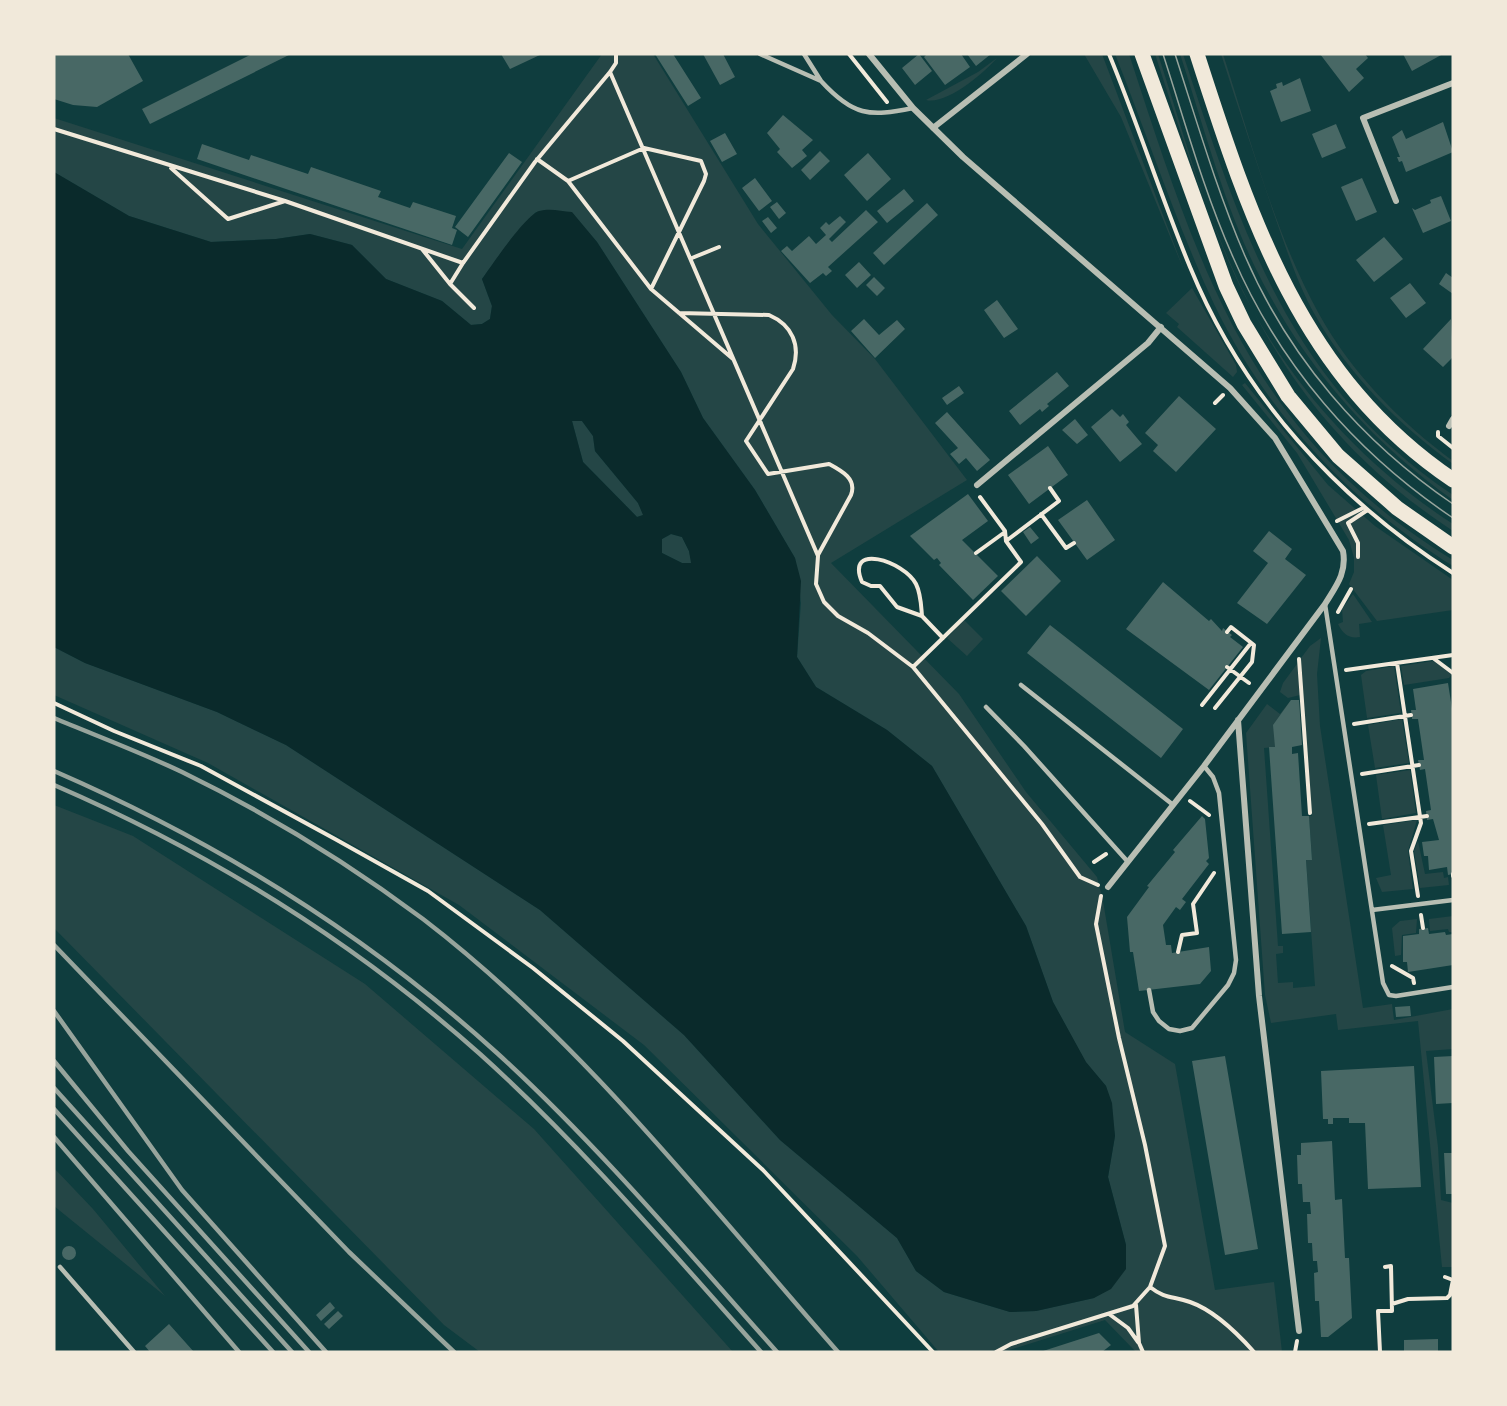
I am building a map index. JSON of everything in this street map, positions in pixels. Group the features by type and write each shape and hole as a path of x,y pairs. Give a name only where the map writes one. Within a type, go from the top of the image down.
{"main road":[{"path":"1142,54 1226,286 1244,324 1288,396 1338,456 1397,508 1453,547"},
{"path":"1197,54 1254,222 1273,265 1305,324 1334,367 1371,410 1410,447 1453,480"}],"street":[{"path":"869,54 913,108 963,157 1161,327 1230,388 1260,419 1289,459 1340,542 1345,560 1342,578 1325,604 1108,887"},
{"path":"933,128 1027,54"},
{"path":"1396,201 1363,118 1453,82"},
{"path":"977,485 1148,343 1161,327"},
{"path":"1238,720 1259,996 1299,1331"}],"lane":[{"path":"760,54 821,81"},
{"path":"804,54 821,81 844,103 864,113 889,113 913,108"},
{"path":"1325,604 1385,990 1389,995 1396,996 1453,987"},
{"path":"1021,685 1172,804"},
{"path":"986,707 1128,862"},
{"path":"1149,990 1152,1012 1169,1029 1180,1031 1192,1028 1234,974 1236,960 1219,793 1213,777 1203,766"},
{"path":"1372,910 1453,900"},
{"path":"60,1267 134,1352"}],"path":[{"path":"450,284 537,159 610,72 616,63 616,54"},
{"path":"849,54 887,102 889,113"},
{"path":"610,72 680,230 818,556"},
{"path":"54,129 285,201 463,263"},
{"path":"568,181 644,148 701,161 705,167 704,181 651,290"},
{"path":"537,159 568,181 651,290 734,360"},
{"path":"168,165 228,219 285,201"},
{"path":"692,258 719,247"},
{"path":"421,248 450,284 474,308"},
{"path":"679,313 769,315 779,320 793,337 797,358 793,369 746,441 768,474 829,464 851,481 854,487 818,556 816,584 824,602 838,616 868,633 913,668 1042,824 1080,877 1108,887 1099,902 1096,924 1165,1246 1150,1287 1136,1304 1011,1344 996,1352"},
{"path":"1006,541 1059,501 1050,488"},
{"path":"913,668 1021,562 1006,541 1005,531 981,499"},
{"path":"1328,525 1364,509 1348,524 1358,543 1358,561"},
{"path":"1041,514 1066,549 1074,543"},
{"path":"976,553 1005,531"},
{"path":"922,616 916,585 904,570 875,558 866,559 860,565 858,573 862,582 871,586 880,586 897,607 922,616 943,638"},
{"path":"1336,619 1352,590"},
{"path":"1215,708 1254,659 1254,645 1231,627 1227,632"},
{"path":"1202,705 1251,643"},
{"path":"1299,655 1310,813"},
{"path":"1336,672 1453,655"},
{"path":"1432,658 1453,674"},
{"path":"1397,663 1421,823 1411,851 1423,928"},
{"path":"1229,668 1249,683"},
{"path":"54,704 201,766 315,828 428,891 524,961 623,1041 763,1170 933,1352"},
{"path":"1344,725 1412,715"},
{"path":"1352,775 1419,765"},
{"path":"1181,794 1209,814"},
{"path":"1208,805 1210,824"},
{"path":"1360,825 1426,816"},
{"path":"1094,862 1101,855 1106,854"},
{"path":"1178,952 1182,935 1197,933 1192,904 1214,874 1213,863"},
{"path":"1410,917 1432,915"},
{"path":"1391,957 1392,967 1413,978 1415,993"},
{"path":"1380,1352 1378,1311 1392,1311 1391,1266 1385,1267"},
{"path":"1392,1304 1408,1299 1447,1298 1450,1295 1453,1280 1445,1277"},
{"path":"1150,1287 1162,1296 1191,1302 1217,1318 1254,1352"},
{"path":"1136,1304 1139,1343"},
{"path":"1109,1314 1128,1328 1143,1352"}],"shaded area":[{"path":"602,54 653,54 758,224 832,315 875,359 967,480 831,563 959,694 1026,792 1097,877 1125,1032 1175,1064 1215,1290 1274,1282 1282,1352 1136,1352 1105,1320 1003,1352 939,1352 857,1256 644,1045 459,905 208,763 54,695 54,647 85,663 217,712 286,745 540,910 684,1035 780,1140 897,1238 916,1271 944,1292 1010,1312 1036,1311 1094,1298 1126,1245 1108,1177 1115,1136 1106,1086 1086,1063 1053,1002 1026,926 932,766 887,730 816,687 797,657 801,603 795,558 755,490 703,418 681,372 597,242 572,213 536,212 513,237 482,279 492,306 490,319 482,324 471,325 442,301 386,279 352,245 310,234 276,239 211,242 129,216 54,172 54,118 462,249"},
{"path":"1084,54 1102,54 1185,273 1121,117"},
{"path":"1115,54 1129,54 1180,206 1208,275 1241,340 1279,401 1326,458 1383,511 1453,560 1453,566 1380,514 1346,484 1286,418 1259,382 1235,344 1200,273"},
{"path":"1155,54 1158,54 1206,202 1179,127"},
{"path":"1180,54 1183,54 1205,121 1252,245 1279,302 1312,355 1350,405 1397,452 1453,495 1453,500 1392,451 1364,424 1338,395 1292,333 1254,265 1232,214"},
{"path":"1221,54 1223,54 1254,153"},
{"path":"997,58 983,72 954,93 944,98 926,100 978,72"},
{"path":"1254,153 1290,253 1319,314 1332,335 1361,376 1378,395 1414,430 1453,461 1453,464 1394,415 1343,358 1315,315 1288,252"},
{"path":"54,172 129,216 211,242 276,239 310,234 352,245 386,279 442,301 471,325 482,324 490,319 492,306 482,279 526,222 539,211 572,212 597,242 681,372 703,418 755,490 795,558 801,581 797,657 816,687 887,730 932,766 1026,926 1053,1002 1086,1062 1106,1086 1112,1103 1115,1136 1108,1177 1126,1245 1126,1269 1111,1289 1094,1298 1036,1311 1010,1312 944,1292 916,1271 897,1238 780,1140 684,1035 540,910 286,745 217,712 85,663 54,647","holes":["572,421 582,421 593,436 595,451 638,503 643,515 637,517 583,462","671,534 682,537 689,551 691,563 682,563 662,553 662,539"]},
{"path":"1206,202 1229,261 1255,314 1230,265"},
{"path":"1192,288 1236,365 1237,372 1233,377 1177,327 1179,324 1166,313"},
{"path":"1255,314 1308,393 1334,422 1390,477 1453,524 1453,531 1390,484 1338,433 1295,379 1259,322"},
{"path":"1245,383 1328,485 1375,526 1453,580 1453,610 1377,621 1349,584 1354,572 1354,558 1349,540 1297,453 1242,385"},
{"path":"572,421 582,421 593,436 595,451 638,503 644,515 637,517 583,462"},
{"path":"671,534 682,537 692,563 682,563 662,553 662,539"},
{"path":"1353,594 1372,622 1359,624 1360,637 1347,635 1338,624 1343,622 1342,609"},
{"path":"964,620 983,639 967,656 947,638"},
{"path":"1321,638 1317,674 1320,726 1363,1008 1392,1004 1394,1020 1453,1009 1453,1049 1426,1051 1438,1147 1441,1200 1453,1203 1453,1267 1442,1267 1418,1021 1338,1030 1336,1014 1271,1023 1265,995 1246,733 1267,704 1280,714 1291,700 1299,700 1302,745 1264,748 1278,946 1283,946 1283,953 1276,954 1278,983 1293,982 1293,988 1315,986 1306,860 1312,860 1309,816 1312,816 1301,658 1310,646"},
{"path":"1433,661 1452,674 1449,678 1404,685 1401,666"},
{"path":"1297,664 1300,695 1288,698 1280,692 1283,683"},
{"path":"1394,666 1401,713 1367,718 1361,675 1366,671"},
{"path":"1402,719 1409,763 1375,768 1368,725"},
{"path":"1410,770 1416,813 1382,819 1376,775"},
{"path":"54,805 133,836 365,984 534,1129 733,1352 480,1352 444,1325 54,928"},
{"path":"1417,820 1408,851 1413,889 1382,892 1376,878 1391,875 1383,825"},
{"path":"1418,841 1425,874 1443,872 1444,878 1448,877 1449,885 1420,888 1414,851"},
{"path":"1453,916 1453,932 1449,932 1448,929 1430,931 1429,919"},
{"path":"1417,919 1416,933 1402,935 1401,955 1395,956 1392,928 1400,921"},
{"path":"54,1168 93,1209 165,1296 54,1206"}],"building":[{"path":"54,54 128,54 143,81 97,107 73,105 54,99"},
{"path":"252,54 291,54 150,124 142,109"},
{"path":"501,54 542,54 510,69"},
{"path":"655,54 673,54 701,98 688,106"},
{"path":"703,54 723,54 735,77 720,85"},
{"path":"919,54 932,71 915,85 902,68"},
{"path":"927,54 961,54 970,67 945,85 924,57"},
{"path":"967,54 991,54 976,66"},
{"path":"1320,54 1365,54 1368,58 1356,69 1364,78 1349,92"},
{"path":"1403,54 1443,54 1412,71"},
{"path":"1300,78 1311,111 1281,122 1270,91 1277,88 1276,84 1282,82 1283,86"},
{"path":"783,115 813,140 802,150 807,156 792,168 777,152 780,149 767,133"},
{"path":"1443,122 1453,152 1406,172 1402,161 1399,162 1397,157 1400,157 1392,137 1402,130 1406,139"},
{"path":"1336,124 1346,148 1322,158 1312,134"},
{"path":"725,133 737,154 722,162 710,141"},
{"path":"202,144 249,160 251,155 308,174 311,167 381,191 378,197 410,208 413,202 456,216 452,228 457,230 452,245 197,159"},
{"path":"820,151 830,161 810,180 801,170"},
{"path":"509,153 522,162 468,237 455,227"},
{"path":"868,153 891,179 867,201 844,175"},
{"path":"755,178 772,201 759,211 742,188"},
{"path":"1362,178 1377,212 1356,221 1341,187"},
{"path":"904,189 914,201 887,223 877,211"},
{"path":"1441,196 1451,221 1423,233 1412,208 1415,210"},
{"path":"777,202 786,213 779,219 770,207"},
{"path":"927,203 938,215 884,265 873,253"},
{"path":"866,210 878,222 828,267 832,271 826,276 823,273 810,283 781,251 787,246 792,251 809,236 816,244 826,235 820,228 826,222 829,225 840,216 846,222 829,239 832,242"},
{"path":"768,217 777,228 771,233 762,221"},
{"path":"1384,237 1403,259 1374,282 1356,260"},
{"path":"859,262 871,275 857,288 845,275"},
{"path":"1446,273 1453,278 1453,294 1439,284"},
{"path":"874,277 885,288 877,296 866,285"},
{"path":"1410,283 1426,303 1406,318 1390,298"},
{"path":"997,300 1018,329 1004,338 984,310"},
{"path":"864,319 879,335 897,320 905,329 875,358 851,331"},
{"path":"1451,319 1453,357 1443,367 1423,349"},
{"path":"1057,372 1069,386 1047,404 1049,406 1042,412 1040,409 1020,425 1009,411"},
{"path":"959,386 964,393 947,405 942,398"},
{"path":"1179,396 1216,429 1176,472 1153,451 1158,445 1145,433"},
{"path":"1112,409 1120,417 1123,414 1129,422 1126,425 1142,444 1120,462 1091,427"},
{"path":"947,412 990,460 977,471 966,458 959,464 950,454 958,448 935,423"},
{"path":"1075,419 1088,435 1077,444 1062,430"},
{"path":"1048,446 1068,475 1029,504 1008,475"},
{"path":"968,494 988,521 962,540 998,576 973,600 939,565 941,563 937,558 934,560 910,536"},
{"path":"1087,500 1115,540 1087,560 1058,520"},
{"path":"1030,527 1039,538 1031,544 1023,532"},
{"path":"1269,531 1292,549 1285,559 1306,575 1267,624 1237,603 1268,563 1253,551"},
{"path":"1037,556 1061,581 1026,616 1001,591"},
{"path":"1163,582 1209,621 1211,619 1222,631 1223,628 1232,635 1230,637 1243,647 1209,690 1126,629"},
{"path":"1050,625 1183,729 1161,758 1027,653"},
{"path":"1448,683 1453,715 1453,874 1448,875 1447,867 1429,870 1428,856 1424,856 1422,842 1439,840 1433,819 1427,820 1426,811 1431,810 1425,769 1420,770 1418,760 1424,760 1418,719 1412,719 1411,710 1416,710 1413,689"},
{"path":"1291,700 1299,700 1302,745 1292,747 1292,754 1298,753 1302,816 1309,816 1312,860 1306,860 1311,932 1282,934 1269,747 1275,747 1273,725"},
{"path":"1202,816 1205,819 1209,858 1206,861 1209,864 1182,899 1186,902 1180,910 1176,907 1163,925 1166,945 1171,945 1172,953 1209,947 1211,971 1200,984 1139,991 1133,952 1130,952 1127,917 1149,887 1147,886 1175,852 1173,850"},
{"path":"1428,928 1429,934 1445,932 1446,935 1453,934 1453,965 1408,972 1407,962 1403,962 1403,936 1419,934 1419,929"},
{"path":"1410,1006 1411,1016 1396,1017 1395,1007"},
{"path":"1225,1056 1258,1249 1225,1255 1192,1061"},
{"path":"1453,1056 1453,1103 1436,1104 1434,1057"},
{"path":"1414,1066 1421,1187 1368,1189 1365,1123 1349,1123 1349,1118 1333,1118 1333,1124 1328,1124 1328,1119 1323,1119 1321,1071"},
{"path":"1332,1141 1335,1200 1342,1199 1345,1258 1349,1258 1352,1318 1328,1337 1321,1337 1319,1301 1315,1301 1314,1273 1318,1272 1317,1261 1313,1261 1312,1243 1308,1243 1307,1214 1311,1214 1310,1202 1303,1202 1302,1184 1298,1184 1297,1155 1301,1155 1301,1143"},
{"path":"1444,1153 1453,1153 1453,1194 1446,1194"},
{"path":"69,1246 74,1248 76,1253 74,1258 69,1260 64,1258 62,1253 64,1248"},
{"path":"330,1302 335,1308 321,1321 316,1315"},
{"path":"338,1311 343,1316 329,1329 324,1324"},
{"path":"169,1324 194,1352 150,1352 145,1346"},
{"path":"1099,1333 1111,1345 1102,1352 1040,1352"},
{"path":"1438,1339 1438,1352 1404,1352 1404,1340"}],"tram line":[{"path":"1163,54 1213,207 1233,257 1273,334 1297,369 1353,435 1384,465 1453,518"},
{"path":"1175,54 1225,207 1245,256 1283,329 1331,395 1359,425 1420,480 1453,504"}],"railway":[{"path":"54,718 166,765 245,804 336,859 423,919 481,966 589,1070 691,1181 838,1352"},
{"path":"54,771 173,828 287,894 342,930 447,1010 497,1053 571,1124 777,1352"},
{"path":"54,785 112,811 224,870 331,937 432,1013 480,1054 589,1161 761,1352"},
{"path":"54,945 349,1252 454,1352"},
{"path":"54,1011 182,1190 326,1352"},
{"path":"54,1061 128,1151 309,1352"},
{"path":"54,1088 292,1352"},
{"path":"54,1109 273,1352"},
{"path":"54,1137 239,1352"}]}
